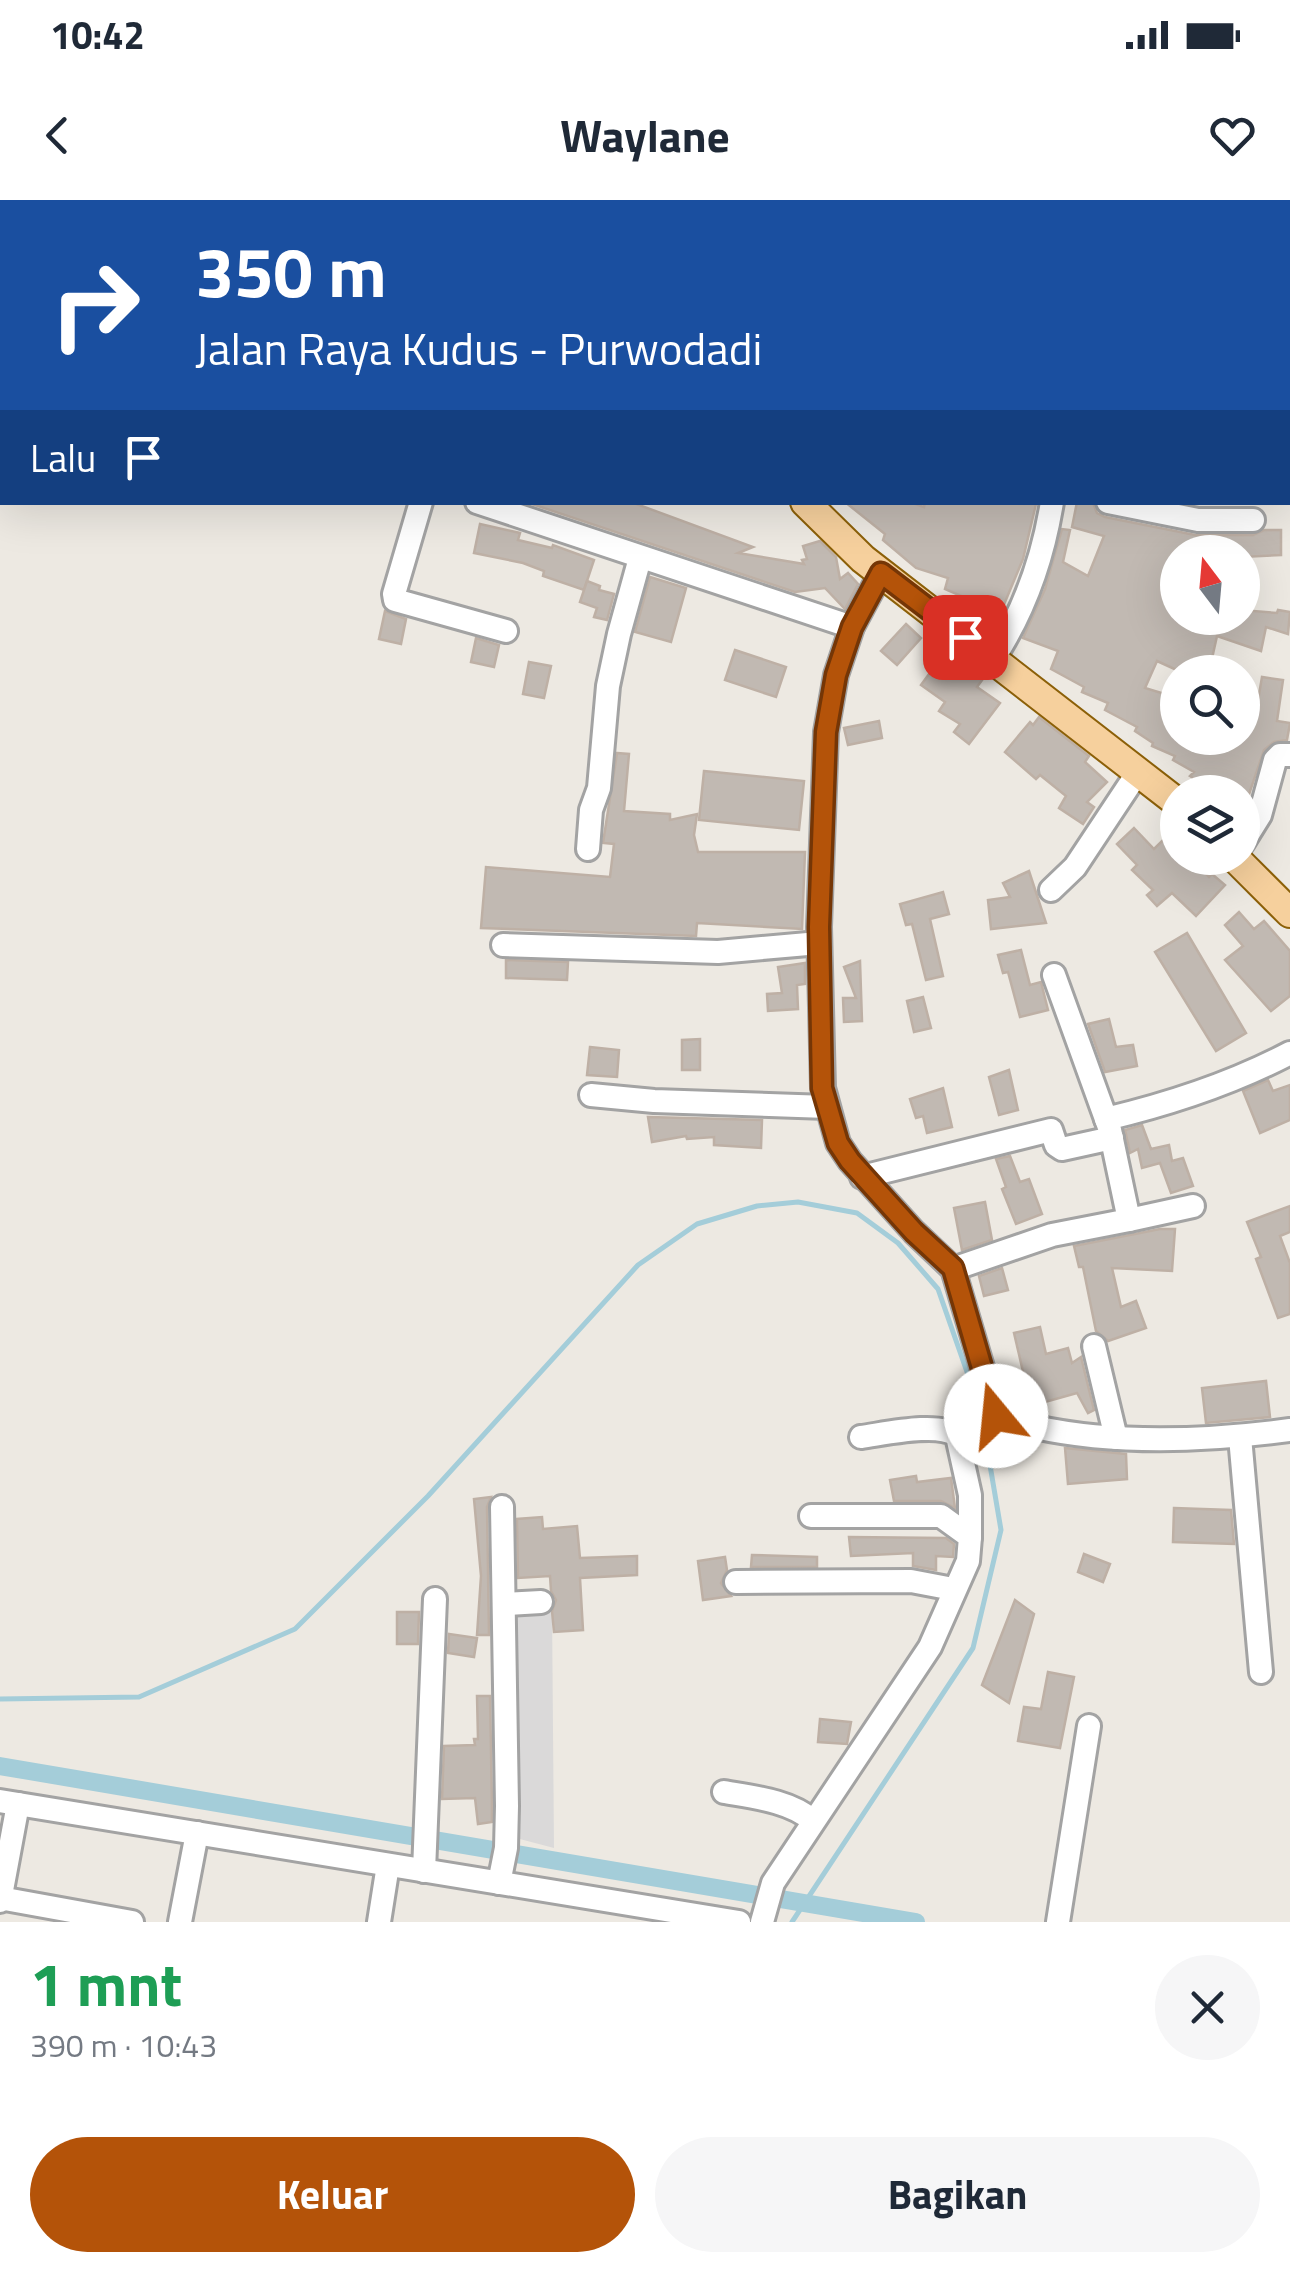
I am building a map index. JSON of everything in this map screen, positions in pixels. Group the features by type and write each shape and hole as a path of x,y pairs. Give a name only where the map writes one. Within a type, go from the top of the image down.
{"main road":[{"path":"806,505 881,573 1160,789"},
{"path":"1252,875 1290,912"}],"street":[{"path":"421,505 395,600 506,631"},
{"path":"485,505 852,627"},
{"path":"993,659 1016,625 1046,540 1052,505"},
{"path":"1123,505 1198,520 1254,520"},
{"path":"588,849 599,788 608,686 640,558"},
{"path":"881,573 852,627 836,675 826,732 819,943 821,1069 838,1143 862,1177 953,1268 1000,1420 1067,1434 1116,1438 1240,1437 1290,1430"},
{"path":"1260,814 1275,760 1290,755"},
{"path":"1051,890 1086,852 1138,772"},
{"path":"502,944 718,952 819,943"},
{"path":"1054,975 1109,1128 1130,1220"},
{"path":"862,1177 1051,1130 1056,1145 1062,1149 1290,1053"},
{"path":"590,1095 827,1107"},
{"path":"953,1268 1041,1238 1193,1206"},
{"path":"1094,1346 1116,1438"},
{"path":"764,1916 773,1883 930,1647 968,1561 970,1495 957,1436 946,1430 930,1429 861,1437"},
{"path":"1240,1437 1261,1672"},
{"path":"500,1879 506,1848 502,1507"},
{"path":"812,1516 935,1514 970,1537"},
{"path":"736,1582 911,1581 953,1589"},
{"path":"424,1871 435,1599"},
{"path":"506,1604 541,1602"},
{"path":"1058,1922 1089,1726"},
{"path":"724,1792 789,1808 813,1821"},
{"path":"132,1922 0,1899 9,1802 424,1871 500,1879 598,1911 738,1922"},
{"path":"180,1922 203,1834"},
{"path":"193,1922 203,1834"},
{"path":"379,1922 388,1865"}],"shaded area":[{"path":"552,1609 554,1848 516,1838 514,1610"}],"building":[{"path":"535,505 639,505 753,547 738,553 804,564 802,560 807,559 803,546 820,541 836,557 840,579 848,573 858,584 845,609 825,588 795,592"},
{"path":"849,505 1036,505 1023,559 995,626 963,611 966,598 945,589 948,578 916,568 883,540 885,534"},
{"path":"1076,505 1094,505 1097,513 1105,517 1195,535 1160,535 1160,635 1260,635 1260,612 1290,612 1288,634 1266,627 1261,651 1217,636 1213,655 1160,655 1160,662 1157,661 1145,688 1160,692 1160,749 1135,731 1137,727 1105,710 1108,703 1082,692 1084,687 1051,669 1058,651 1023,638 1045,589 1062,529 1070,530 1063,562 1088,576 1104,536 1072,527"},
{"path":"480,524 520,533 518,540 552,548 553,545 594,560 584,590 543,576 544,571 523,563 474,553"},
{"path":"1281,530 1281,555 1260,556 1260,535 1253,535"},
{"path":"650,577 686,588 671,642 635,632"},
{"path":"587,581 614,594 607,620 594,617 597,608 580,602"},
{"path":"385,611 406,619 401,644 379,639"},
{"path":"906,624 921,638 897,665 881,651"},
{"path":"476,638 499,645 494,667 471,662"},
{"path":"735,650 786,667 776,697 725,680"},
{"path":"940,659 962,676 969,665 985,676 977,687 1000,703 969,744 954,732 960,724 939,711 945,702 921,685"},
{"path":"529,662 551,666 544,698 523,694"},
{"path":"1262,677 1283,680 1277,721 1290,723 1287,740 1274,742 1264,750 1256,775 1191,775 1194,772 1173,760 1175,756 1260,755"},
{"path":"1039,717 1089,756 1085,762 1107,782 1087,802 1094,807 1083,824 1059,808 1066,796 1040,775 1036,779 1005,752"},
{"path":"879,721 882,738 848,745 844,728"},
{"path":"617,753 629,754 624,811 670,814 670,820 697,814 694,835 698,852 805,852 802,929 697,923 696,936 481,928 486,867 610,877 614,844 603,843"},
{"path":"704,771 804,781 799,830 699,820"},
{"path":"1134,828 1154,849 1160,843 1160,875 1213,875 1225,885 1196,916 1172,893 1157,906 1147,895 1153,890 1132,870 1137,865 1117,844"},
{"path":"1029,871 1046,923 991,929 988,900 1010,897 1003,883"},
{"path":"943,892 949,914 930,919 943,976 926,980 912,924 906,925 900,904"},
{"path":"1239,912 1254,929 1264,921 1290,951 1290,996 1271,1011 1225,960 1243,946 1225,925"},
{"path":"1187,933 1246,1033 1216,1051 1155,952"},
{"path":"1021,950 1030,985 1041,982 1048,1010 1020,1017 1008,972 1003,973 998,955"},
{"path":"506,960 568,962 567,980 506,978"},
{"path":"860,961 862,1021 844,1022 843,998 856,998 844,967"},
{"path":"805,963 805,984 797,985 798,1009 768,1011 767,994 782,993 778,967"},
{"path":"923,997 931,1028 914,1032 907,1001"},
{"path":"1109,1019 1116,1047 1133,1045 1137,1066 1105,1072 1088,1024"},
{"path":"700,1039 700,1070 682,1070 682,1040"},
{"path":"590,1047 619,1050 617,1077 587,1075"},
{"path":"1009,1070 1018,1110 999,1115 989,1077"},
{"path":"1268,1080 1273,1091 1290,1085 1290,1120 1260,1133 1243,1091"},
{"path":"943,1088 952,1127 927,1133 923,1116 916,1118 910,1099"},
{"path":"648,1117 762,1120 761,1148 714,1145 714,1137 686,1136 652,1142"},
{"path":"1142,1125 1151,1149 1169,1145 1172,1161 1183,1158 1193,1186 1171,1193 1160,1163 1142,1168 1138,1149 1130,1153 1125,1130"},
{"path":"1010,1156 1020,1182 1029,1179 1042,1214 1016,1224 1002,1189 1006,1187 996,1159"},
{"path":"985,1202 992,1240 962,1250 954,1208"},
{"path":"1290,1206 1290,1232 1280,1236 1290,1263 1290,1314 1278,1318 1247,1222"},
{"path":"1175,1229 1172,1271 1112,1268 1121,1307 1136,1301 1146,1328 1108,1341 1096,1331 1083,1267 1079,1267 1074,1246"},
{"path":"1002,1268 1008,1290 984,1296 979,1276"},
{"path":"1040,1327 1046,1354 1068,1348 1072,1363 1081,1357 1094,1410 1088,1413 1077,1393 1038,1404 1029,1375 1024,1376 1014,1333"},
{"path":"1266,1381 1270,1417 1206,1423 1202,1388"},
{"path":"1065,1448 1126,1454 1127,1479 1068,1484"},
{"path":"916,1476 917,1482 951,1478 955,1508 941,1501 894,1501 890,1480"},
{"path":"491,1497 487,1507 489,1635 477,1635 481,1576 474,1499"},
{"path":"1174,1508 1231,1510 1234,1544 1173,1542"},
{"path":"542,1517 543,1529 577,1526 580,1558 637,1556 637,1575 580,1578 583,1630 554,1632 552,1611 556,1600 550,1576 518,1578 517,1519"},
{"path":"849,1537 946,1538 954,1544 953,1557 936,1556 936,1570 913,1566 913,1553 851,1556"},
{"path":"1084,1554 1110,1564 1103,1582 1078,1572"},
{"path":"752,1555 817,1557 817,1567 751,1567"},
{"path":"725,1557 727,1570 721,1583 731,1596 703,1600 698,1561"},
{"path":"1015,1600 1034,1614 1009,1703 982,1685"},
{"path":"397,1612 419,1612 418,1644 397,1644"},
{"path":"449,1634 477,1638 474,1657 448,1653"},
{"path":"1048,1672 1074,1677 1060,1748 1018,1741 1024,1707 1041,1709"},
{"path":"477,1696 490,1696 492,1806 492,1822 478,1824 475,1798 442,1799 444,1746 475,1745"},
{"path":"820,1719 851,1722 847,1744 818,1742"}],"waterway":[{"path":"0,1699 139,1697 295,1629 428,1496 638,1265 697,1224 757,1206 798,1202 857,1213 898,1243 938,1289 981,1412 1001,1530 973,1648 792,1922"},
{"path":"0,1766 916,1922"}],"route":[{"path":"965,637 881,573 852,627 836,675 826,732 819,927 821,1069 822,1088 838,1143 862,1177 953,1268 996,1416"}]}
